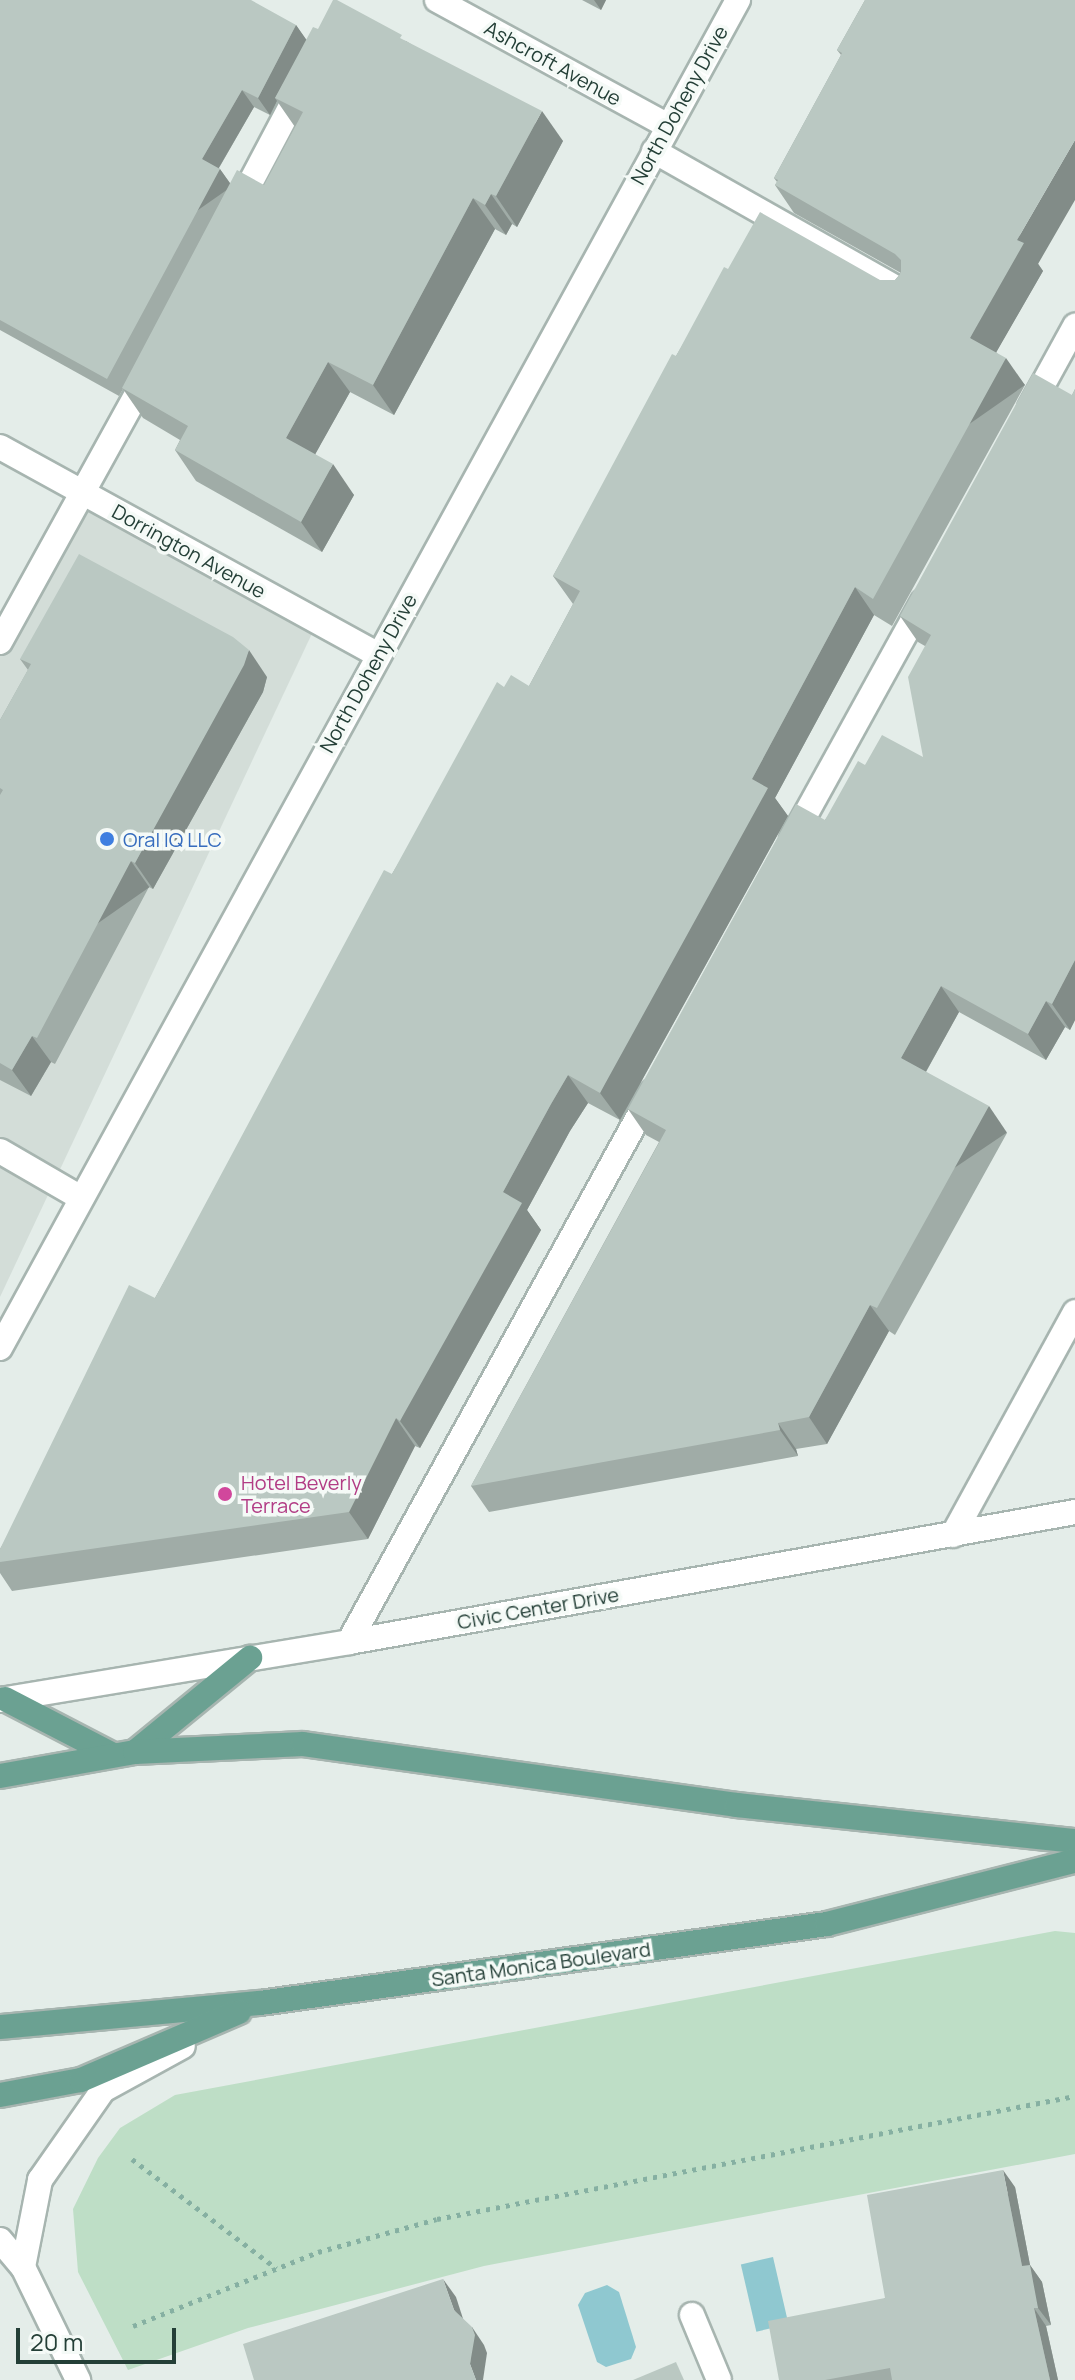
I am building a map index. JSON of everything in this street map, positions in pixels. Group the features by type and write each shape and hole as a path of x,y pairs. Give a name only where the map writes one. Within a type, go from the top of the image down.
{"main road":[{"path":"124,1753 250,1658"},
{"path":"2,1699 124,1753"},
{"path":"0,1776 124,1753 303,1744 737,1805 1075,1841"},
{"name":"Santa Monica Boulevard","path":"0,2027 260,2003 827,1924 1075,1861"},
{"path":"0,2095 81,2080 260,2003"}],"street":[{"name":"Ashcroft Avenue","path":"437,0 668,126"},
{"name":"North Doheny Drive","path":"0,1348 738,0"},
{"path":"223,233 313,65"},
{"path":"654,151 907,294"},
{"path":"1021,424 1075,326"},
{"path":"0,642 156,360"},
{"name":"Dorrington Avenue","path":"0,447 378,655"},
{"path":"782,856 936,577"},
{"path":"349,1642 667,1065"},
{"path":"0,1151 81,1198"},
{"path":"953,1535 1075,1312"},
{"name":"Civic Center Drive","path":"2,1699 349,1642 1075,1512"},
{"path":"23,2267 40,2180 103,2090 260,2003"},
{"path":"0,2240 23,2267 78,2380"},
{"path":"692,2315 719,2380"}],"path":[{"path":"133,2326 318,2252 437,2219 1075,2096"},
{"path":"132,2159 277,2269"}],"shaded area":[{"path":"88,493 316,625 0,1297 0,648"}],"green space":[{"path":"1055,1931 1075,1933 1075,2154 484,2266 248,2328 128,2370 78,2272 73,2209 98,2158 120,2128 175,2095"}],"water":[{"path":"773,2257 789,2324 756,2332 741,2264"},
{"path":"607,2285 619,2292 636,2347 631,2359 606,2367 597,2362 578,2305 585,2293"}],"building":[{"path":"0,0 251,0 296,25 258,98 242,90 202,159 220,169 107,379 0,320"},
{"path":"333,0 542,111 496,196 491,194 485,205 473,198 373,385 328,362 286,438 333,464 301,522 175,450 188,426 122,388 237,170 264,185 303,112 275,98 313,27 318,29"},
{"path":"865,0 1075,0 1075,140 1017,240 1024,243 970,338 1006,358 873,599 855,587 752,779 768,788 600,1093 568,1075 503,1192 522,1203 400,1421 396,1418 349,1512 0,1562 0,1549 129,1285 155,1298 384,870 392,874 497,682 504,687 511,675 529,686 580,591 553,576 672,354 676,356 724,267 728,269 760,212 880,280 895,280 901,273 901,260 895,254 775,185 778,180 774,178 842,53 837,50"},
{"path":"1033,373 1072,395 1075,389 1075,960 1052,1004 1046,1001 1028,1034 941,986 901,1058 989,1106 877,1308 870,1305 809,1417 778,1423 780,1430 471,1486 666,1130 628,1109 796,804 825,820 858,761 865,765 882,735 923,757 908,677 931,635 900,616"},
{"path":"79,554 233,637 249,650 244,665 135,863 131,861 37,1038 32,1036 12,1070 0,1063 0,795 3,790 0,788 0,720 31,664 20,659"},
{"path":"1003,2170 1022,2266 1030,2265 1038,2308 1034,2308 1050,2380 892,2380 890,2368 825,2380 779,2380 768,2321 885,2298 867,2195"},
{"path":"443,2279 454,2310 472,2327 475,2335 470,2364 476,2380 254,2380 243,2344"},
{"path":"676,2362 684,2380 633,2380"}],"place":[{"name":"Oral IQ LLC","path":"107,839"},
{"name":"Hotel Beverly Terrace","path":"225,1494"}]}
